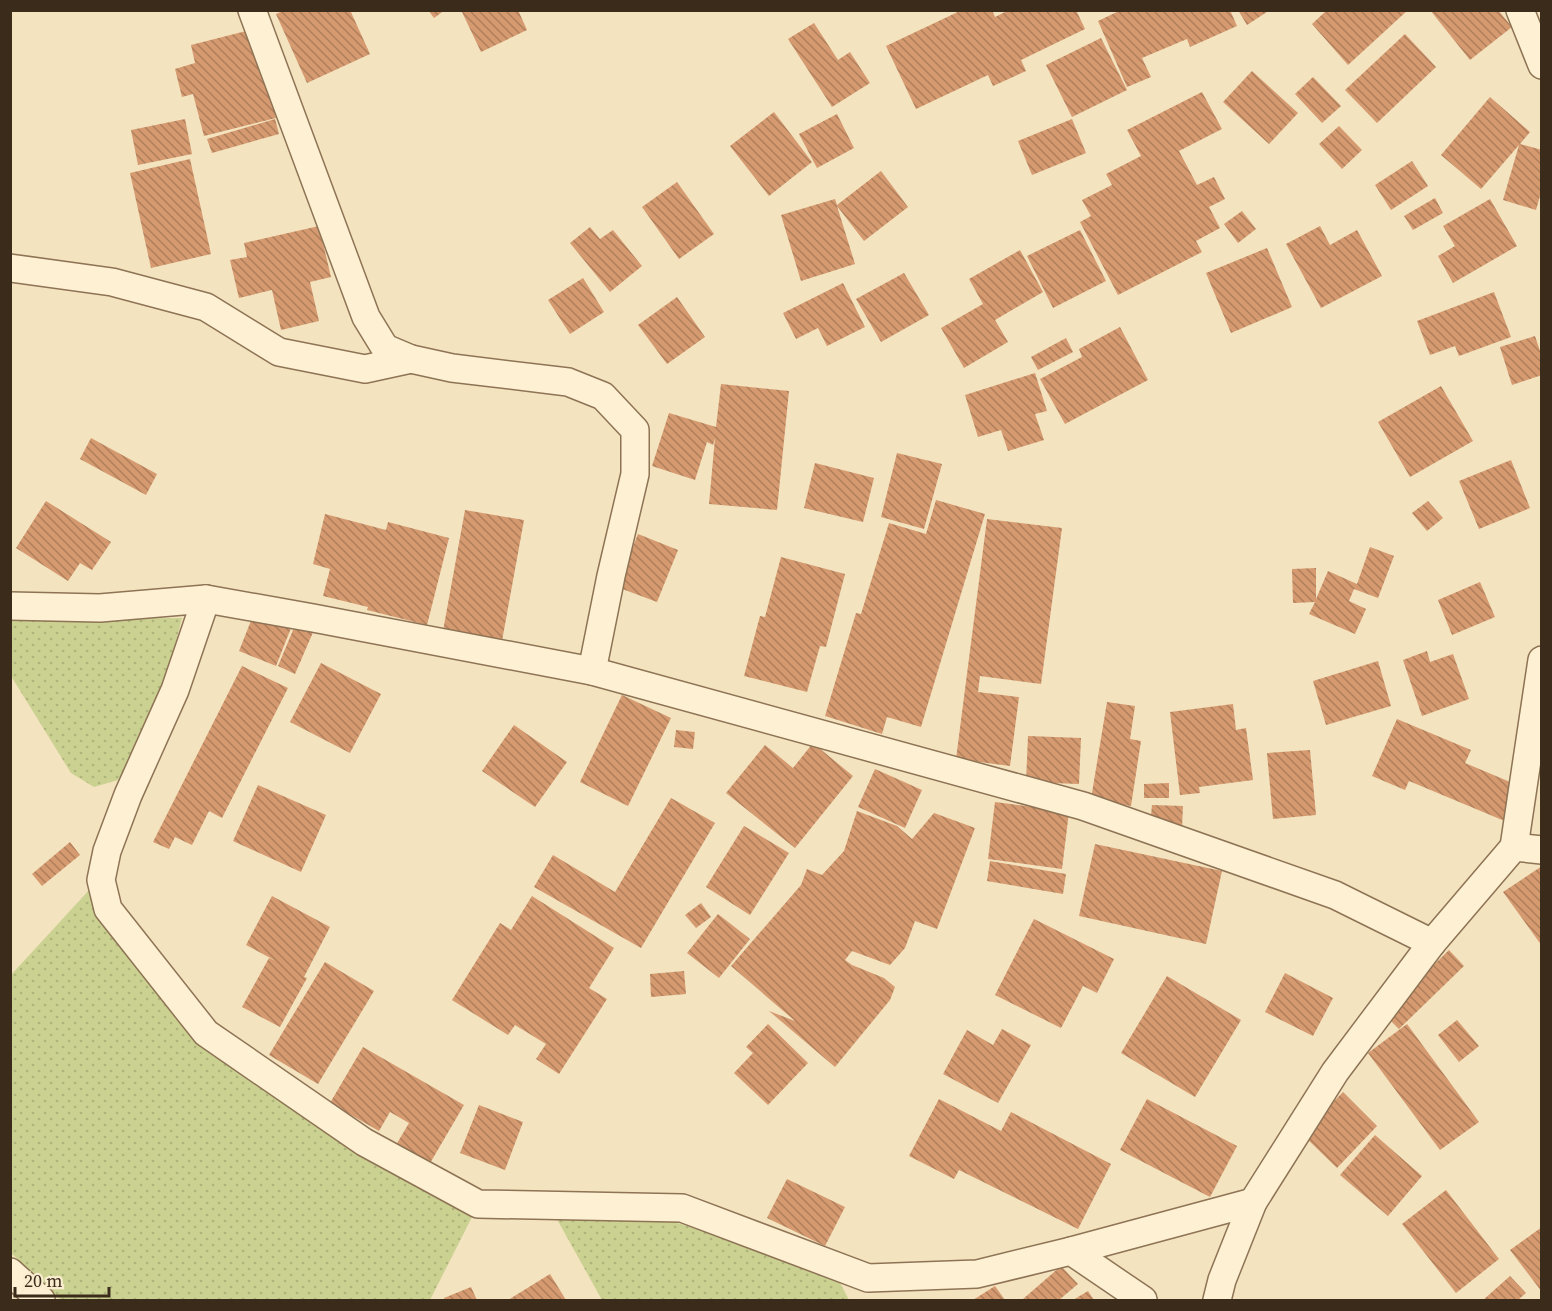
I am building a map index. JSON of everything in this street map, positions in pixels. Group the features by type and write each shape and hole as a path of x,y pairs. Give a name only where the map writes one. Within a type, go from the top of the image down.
{"street":[{"path":"252,10 366,318 385,348 411,359 452,368 568,382 603,396 635,430 636,474 611,576 592,671"},
{"path":"1520,10 1542,65"},
{"path":"10,268 112,282 206,307 279,352 365,369 411,359"},
{"path":"206,600 175,690 128,795 107,851 101,880 108,909 206,1033 364,1142 478,1204 682,1208 868,1278 977,1274 1253,1202"},
{"path":"10,606 100,608 206,600 592,671 1083,806 1335,895 1432,943"},
{"path":"1217,1300 1222,1280 1253,1202 1335,1072 1432,943 1514,847 1542,660"},
{"path":"1514,847 1542,850"},
{"path":"1071,1251 1143,1300"},
{"path":"10,1272 41,1300"}],"green space":[{"path":"182,618 157,715 118,780 94,787 71,773 11,676 10,619"},
{"path":"91,888 99,920 201,1042 309,1121 473,1215 430,1300 61,1300 11,1253 10,976"},
{"path":"554,1214 658,1217 723,1237 769,1256 838,1279 849,1300 602,1300"}],"building":[{"path":"285,10 350,10 370,54 307,83 276,14"},
{"path":"428,10 445,10 434,18"},
{"path":"461,10 518,10 527,30 481,52"},
{"path":"962,10 992,10 995,17 1009,10 1076,10 1085,29 1021,60 1026,71 993,86 988,75 916,109 886,46"},
{"path":"1121,10 1230,10 1237,26 1190,47 1187,39 1142,58 1151,77 1127,87 1098,21"},
{"path":"1238,10 1270,10 1247,25"},
{"path":"1327,10 1408,10 1348,65 1312,24"},
{"path":"1430,10 1498,10 1512,27 1470,60"},
{"path":"814,23 838,60 850,52 870,83 832,107 788,39"},
{"path":"254,29 276,118 204,136 193,94 182,97 175,69 195,63 191,45"},
{"path":"1405,34 1436,67 1377,123 1345,90"},
{"path":"1101,38 1127,90 1072,117 1046,65"},
{"path":"1252,71 1298,113 1269,144 1223,102"},
{"path":"1313,77 1341,106 1322,123 1295,94"},
{"path":"1202,92 1222,129 1179,151 1197,185 1214,177 1225,199 1209,207 1220,228 1196,241 1202,252 1118,295 1080,222 1091,216 1082,200 1112,185 1106,174 1141,156 1127,130"},
{"path":"1490,97 1530,132 1520,144 1542,150 1542,189 1536,210 1503,200 1519,145 1481,189 1441,155"},
{"path":"774,112 812,162 769,196 730,146"},
{"path":"837,114 854,148 817,168 799,134"},
{"path":"185,119 192,154 138,165 131,130"},
{"path":"275,119 279,134 212,153 207,139"},
{"path":"1072,119 1086,153 1032,175 1018,141"},
{"path":"1339,126 1362,150 1342,169 1319,144"},
{"path":"190,159 211,254 151,268 130,173"},
{"path":"1412,161 1428,186 1391,210 1375,185"},
{"path":"881,171 908,207 864,241 837,206 855,264 801,281 781,215 835,199 837,205"},
{"path":"677,182 714,234 679,259 642,207"},
{"path":"1435,198 1443,213 1413,230 1404,216"},
{"path":"1490,199 1517,246 1453,283 1438,256 1455,246 1443,226"},
{"path":"1242,211 1256,229 1238,243 1224,224"},
{"path":"319,226 331,277 310,282 319,321 281,330 272,290 239,298 230,260 247,257 244,243"},
{"path":"1320,226 1330,245 1357,230 1382,276 1321,308 1286,244"},
{"path":"590,227 600,239 613,230 642,266 610,292 570,243"},
{"path":"1080,230 1106,281 1053,308 1027,256"},
{"path":"1267,248 1292,307 1231,333 1206,273"},
{"path":"1020,250 1043,292 995,320 1008,342 964,368 941,328 983,304 969,279"},
{"path":"904,273 929,315 881,342 856,299"},
{"path":"583,278 604,312 570,334 548,300"},
{"path":"843,283 865,327 827,346 818,328 796,339 783,313"},
{"path":"1494,292 1511,337 1459,356 1455,346 1430,355 1417,321"},
{"path":"677,297 705,337 667,364 638,325"},
{"path":"1120,327 1148,380 1065,424 1040,379 1082,357 1079,349"},
{"path":"1535,336 1542,357 1542,375 1512,385 1500,347"},
{"path":"1066,338 1073,352 1038,370 1031,357"},
{"path":"1035,373 1047,411 1035,414 1044,440 1008,451 1001,430 978,437 965,395"},
{"path":"721,384 789,391 777,510 709,504 715,438 713,445 707,442 695,480 652,466 669,413 716,427"},
{"path":"1441,386 1473,441 1410,477 1378,422"},
{"path":"91,438 157,474 146,495 80,459"},
{"path":"897,453 942,464 924,529 881,517"},
{"path":"1511,460 1530,508 1479,529 1459,481"},
{"path":"815,463 874,478 863,522 804,508"},
{"path":"936,500 985,514 921,727 887,717 882,734 825,716 856,613 861,614 889,523 926,534"},
{"path":"46,501 111,542 92,570 80,563 68,581 16,548"},
{"path":"1428,501 1443,518 1427,531 1412,513"},
{"path":"465,510 524,520 502,641 443,631"},
{"path":"325,514 386,530 388,522 449,538 427,625 323,596 330,569 313,564"},
{"path":"987,519 1062,528 1041,684 980,676 978,692 1019,697 1010,766 956,759"},
{"path":"638,534 678,550 657,602 617,587"},
{"path":"1370,547 1394,556 1378,598 1354,589 1349,601 1366,609 1355,634 1309,614 1315,602 1293,603 1292,569 1316,568 1316,599 1328,571 1357,584"},
{"path":"781,557 845,574 826,647 820,646 807,692 744,676 760,616 765,617"},
{"path":"1480,582 1495,617 1452,635 1438,600"},
{"path":"256,608 293,623 276,666 239,651"},
{"path":"296,623 314,630 295,674 278,666"},
{"path":"1427,651 1430,662 1453,654 1469,699 1422,716 1403,660"},
{"path":"1378,661 1391,706 1326,725 1313,681"},
{"path":"321,663 381,694 350,753 290,722"},
{"path":"242,666 288,688 222,818 209,811 192,845 175,837 169,849 153,842"},
{"path":"622,695 671,718 628,806 580,782"},
{"path":"1107,702 1135,706 1130,739 1141,741 1131,806 1091,799"},
{"path":"1233,704 1236,730 1246,728 1253,780 1199,787 1200,793 1180,795 1170,712"},
{"path":"1397,719 1471,750 1465,763 1522,787 1507,822 1409,781 1405,790 1372,776"},
{"path":"514,725 567,762 535,807 482,771"},
{"path":"676,730 695,732 693,749 674,747"},
{"path":"1028,736 1081,738 1079,784 1026,782"},
{"path":"813,743 853,776 795,848 726,793 765,745 793,768"},
{"path":"1310,750 1316,815 1273,819 1267,753"},
{"path":"875,769 922,790 905,828 858,807"},
{"path":"1169,783 1169,798 1144,798 1144,784"},
{"path":"258,785 326,815 301,872 233,841"},
{"path":"671,798 715,823 641,948 534,887 553,855 615,892"},
{"path":"995,802 1069,812 1062,869 988,859"},
{"path":"1152,805 1183,806 1182,828 1150,826"},
{"path":"857,811 897,826 912,839 934,813 975,828 937,929 915,921 905,948 890,965 852,951 845,960 884,978 895,987 890,1000 835,1067 769,1011 795,1021 731,966 801,885 807,869 822,875 844,851"},
{"path":"744,826 789,853 750,915 706,887"},
{"path":"70,842 80,855 42,886 32,874"},
{"path":"1095,844 1222,871 1206,944 1079,916"},
{"path":"990,861 1066,874 1063,894 987,881"},
{"path":"1542,866 1542,946 1503,892"},
{"path":"272,896 330,927 304,977 307,978 280,1027 242,1007 269,958 276,961 246,945"},
{"path":"532,896 614,948 589,988 607,999 559,1074 536,1059 546,1044 515,1025 508,1035 452,1000 500,923 511,930"},
{"path":"701,903 711,917 696,928 685,915"},
{"path":"718,914 750,939 719,978 687,953"},
{"path":"1034,919 1114,959 1097,993 1083,986 1061,1028 995,995"},
{"path":"1449,950 1464,966 1399,1029 1384,1014"},
{"path":"325,962 374,991 318,1084 269,1055"},
{"path":"684,971 686,994 651,997 650,974"},
{"path":"1285,973 1333,998 1313,1036 1265,1012"},
{"path":"1167,976 1241,1020 1195,1097 1121,1053"},
{"path":"1457,1020 1479,1046 1459,1062 1438,1035"},
{"path":"768,1024 808,1063 768,1105 734,1073 753,1053 746,1047"},
{"path":"1407,1024 1479,1122 1440,1150 1368,1053"},
{"path":"1002,1029 1031,1045 998,1103 943,1074 967,1030 993,1045"},
{"path":"363,1047 464,1105 429,1165 396,1145 409,1123 390,1112 379,1131 330,1103"},
{"path":"1343,1092 1377,1126 1337,1168 1302,1134"},
{"path":"939,1099 1001,1131 1011,1112 1111,1164 1078,1229 959,1170 954,1179 909,1156"},
{"path":"1147,1099 1237,1146 1210,1197 1120,1150"},
{"path":"479,1105 523,1122 505,1170 460,1153"},
{"path":"1375,1135 1422,1176 1388,1216 1340,1175"},
{"path":"787,1179 845,1207 825,1246 767,1218"},
{"path":"1446,1190 1499,1259 1456,1293 1402,1224"},
{"path":"1542,1227 1542,1292 1510,1250"},
{"path":"1061,1266 1078,1284 1059,1300 1023,1299"},
{"path":"550,1274 566,1300 508,1300"},
{"path":"1510,1276 1526,1293 1518,1300 1483,1300"},
{"path":"995,1286 1005,1300 973,1300"},
{"path":"471,1287 477,1300 445,1300 444,1298"},
{"path":"1088,1291 1094,1300 1073,1300"}]}
